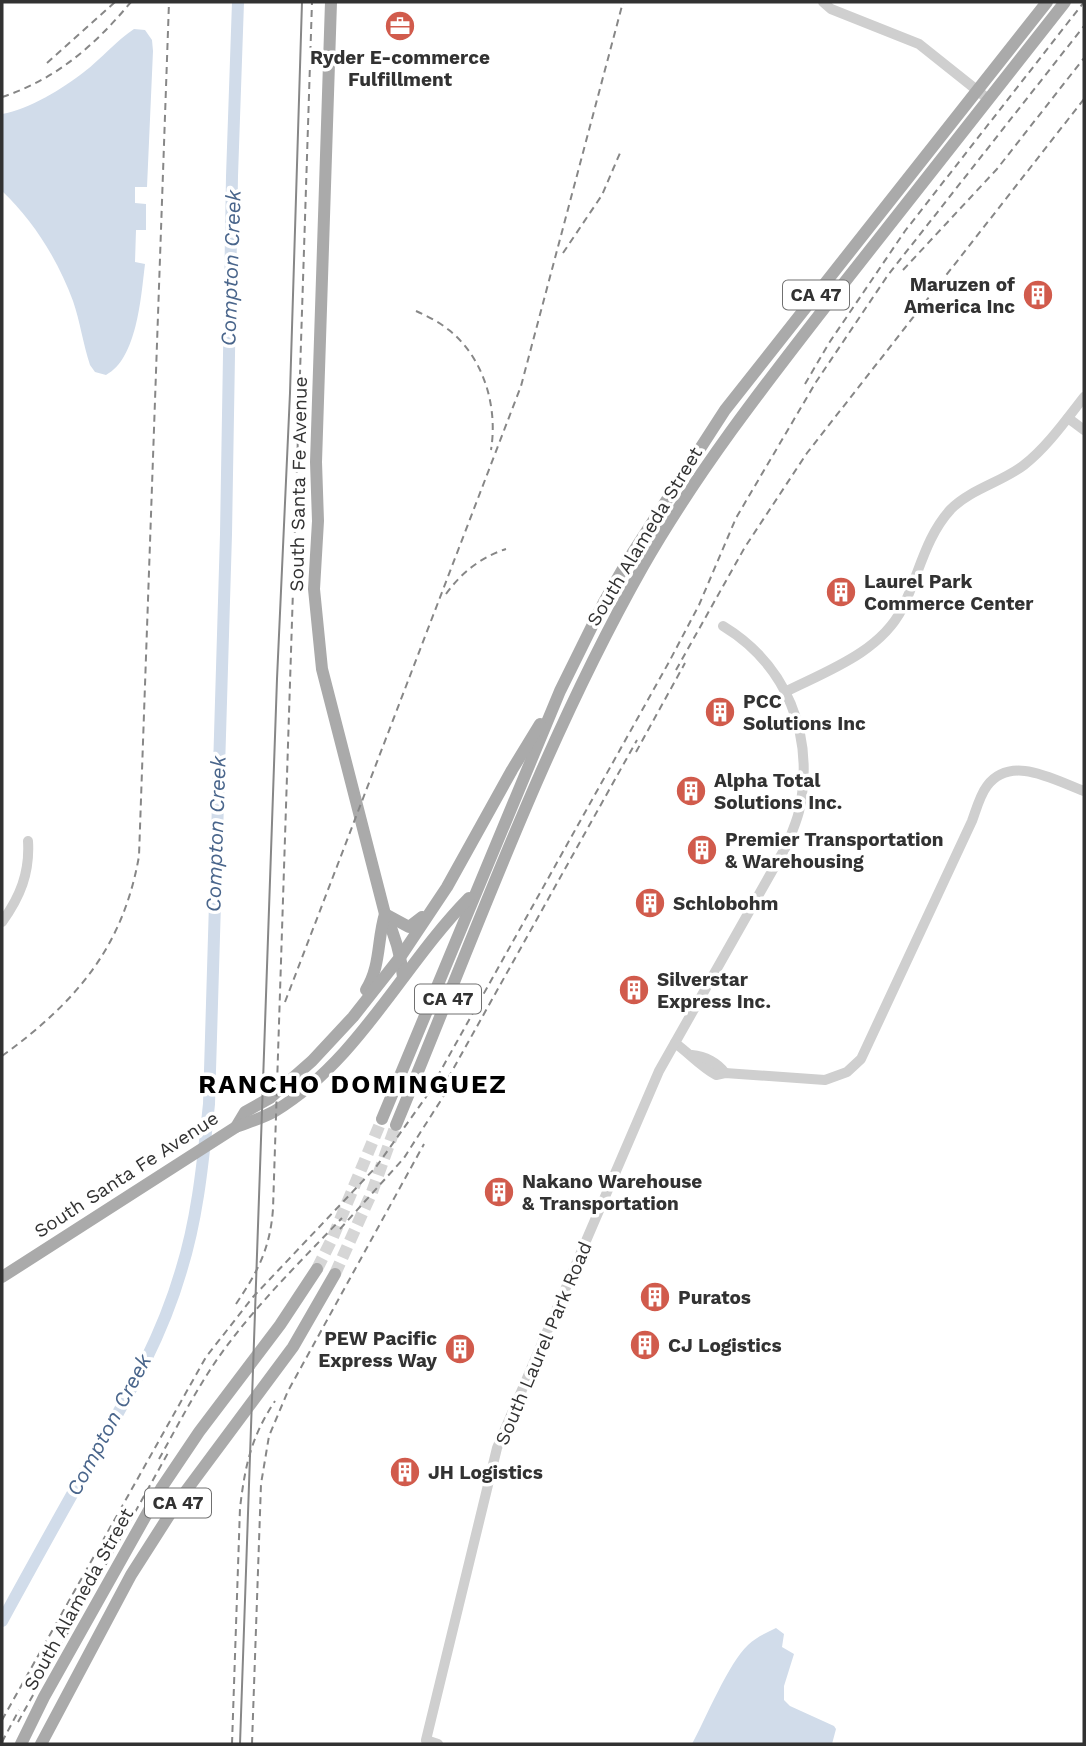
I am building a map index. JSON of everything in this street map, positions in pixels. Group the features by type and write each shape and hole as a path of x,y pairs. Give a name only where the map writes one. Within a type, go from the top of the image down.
{"main road":[{"name":"South Santa Fe Avenue","path":"2,1277 236,1127 273,1113 325,1073 349,1048 403,977 401,956 385,914 329,699 317,631 314,589 316,443 331,2"},
{"name":"South Alameda Street","path":"396,1125 573,700 642,568 683,500 738,420 983,95 1047,2"},
{"name":"South Alameda Street","path":"382,1119 560,691 604,602 670,493 725,410 983,95 1065,2"},
{"path":"401,956 447,887 512,770 560,691"},
{"path":"403,977 441,927 474,894 499,874"},
{"path":"353,1017 375,973 385,914 404,926 414,925 447,887"},
{"name":"South Santa Fe Avenue","path":"236,1127 245,1112 270,1098 312,1061 353,1017 401,956"},
{"path":"312,1061 325,1073"},
{"name":"South Alameda Street","path":"21,1744 44,1697 162,1487 199,1432 299,1298 317,1269"},
{"name":"South Alameda Street","path":"41,1744 131,1575 177,1503 293,1347 335,1274"}],"street":[{"path":"823,2 831,9 919,44 983,95"},
{"path":"786,691 840,665 878,639 901,611 927,544 952,508 968,496 1025,465 1084,397"},
{"path":"1068,418 1084,430"},
{"name":"South Laurel Park Road","path":"438,1744 426,1740 497,1448 656,1079 788,843 800,809 804,777 802,741 786,691 768,663 747,642 723,626"},
{"path":"675,1043 692,1055 721,1067 725,1073 825,1080 847,1072 861,1059 985,787 1000,772 1014,769 1084,791"},
{"path":"2,922 23,886 27,873 28,841"}],"water":[{"path":"134,29 145,30 152,40 153,51 147,187 135,187 135,203 146,204 146,230 136,230 135,262 145,264 131,342 125,356 106,375 95,372 90,365 73,301 52,256 24,215 2,191 2,114 34,103 66,85"},
{"path":"776,1628 784,1634 782,1647 794,1654 784,1686 784,1700 790,1706 834,1726 836,1729 832,1744 692,1744 725,1677 741,1653 754,1640"}],"waterway":[{"name":"Compton Creek","path":"2,1621 153,1346 181,1271 199,1188 209,1104 238,2"}],"tunnel":[{"path":"317,1269 382,1119"},
{"path":"335,1274 372,1192 396,1125"}],"tram line":[{"path":"240,1744 302,2"}],"railway":[{"path":"47,63 115,2"},
{"path":"2,97 40,81 74,59 131,2"},
{"path":"2,1056 52,1015 92,971 121,919 132,889 139,856 169,2"},
{"path":"236,1304 262,1259 273,1209 312,2"},
{"path":"285,1002 521,386 623,2"},
{"path":"805,384 829,343 905,231 1084,2"},
{"path":"2,1720 206,1357 253,1297 376,1167 426,1097 669,662 699,605 736,518 816,382 888,275 1084,26"},
{"path":"903,270 997,169 1084,58"},
{"path":"676,670 745,547 807,453 1084,99"},
{"path":"563,253 602,195 620,153"},
{"path":"416,311 449,330 461,341 480,369 490,401 493,434 491,450"},
{"path":"446,594 472,567 488,556 506,549"},
{"path":"636,752 685,663"},
{"path":"442,1089 637,740"},
{"path":"340,1229 404,1158 452,1083"},
{"path":"252,1744 261,1484 269,1436 288,1391 424,1144"},
{"path":"159,1459 202,1382 232,1339 277,1286 342,1218"},
{"path":"232,1744 240,1508 250,1452 275,1401"},
{"path":"18,1722 168,1453"},
{"path":"2,1742 19,1710"}],"place":[{"name":"Ryder E-commerce Fulfillment","path":"400,26"},
{"name":"Maruzen of America Inc","path":"1038,295"},
{"name":"Laurel Park Commerce Center","path":"841,592"},
{"name":"PCC Solutions Inc","path":"720,712"},
{"name":"Alpha Total Solutions Inc.","path":"691,791"},
{"name":"Premier Transportation & Warehousing","path":"702,850"},
{"name":"Schlobohm","path":"650,903"},
{"name":"Silverstar Express Inc.","path":"634,990"},
{"name":"Nakano Warehouse & Transportation","path":"499,1192"},
{"name":"Puratos","path":"655,1297"},
{"name":"CJ Logistics","path":"645,1345"},
{"name":"PEW Pacific Express Way","path":"460,1349"},
{"name":"JH Logistics","path":"405,1472"}],"district":[{"name":"RANCHO DOMINGUEZ","path":"353,1084"}]}
